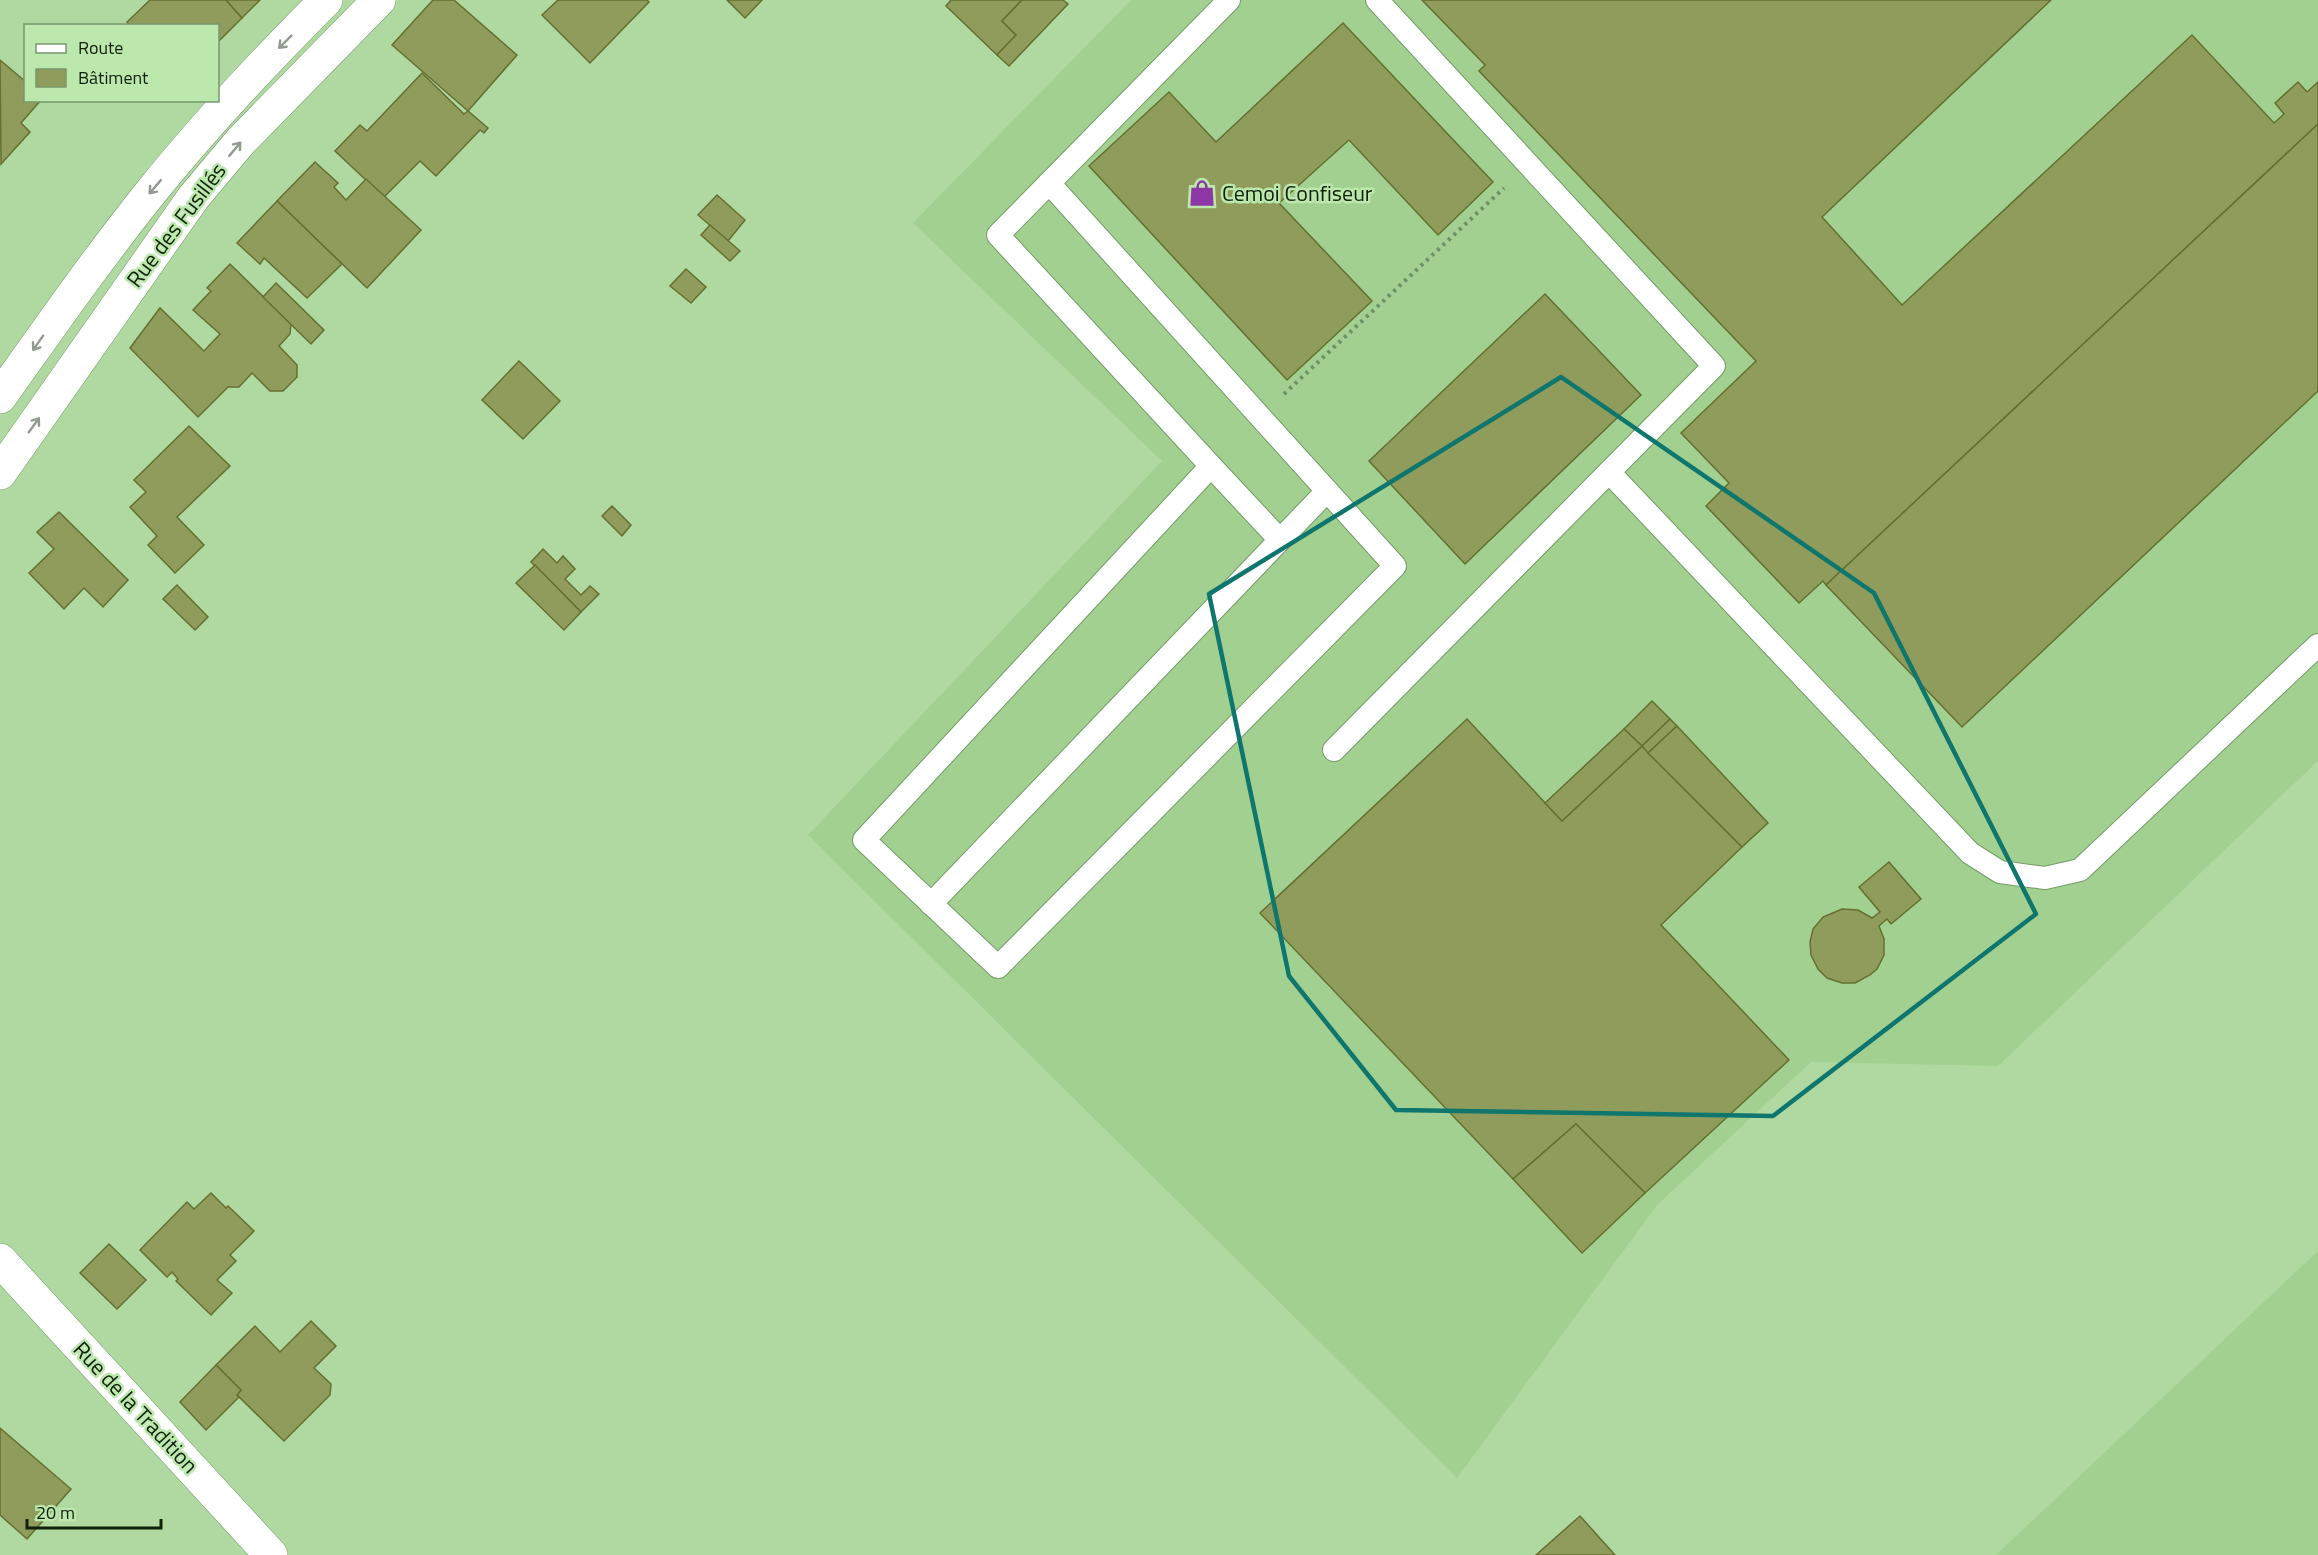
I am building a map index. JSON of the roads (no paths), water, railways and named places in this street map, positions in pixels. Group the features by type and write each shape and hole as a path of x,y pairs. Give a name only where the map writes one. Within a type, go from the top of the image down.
{"main road":[{"name":"Rue des Fusillés","path":"0,397 79,285 152,191 275,51 326,0"},
{"name":"Rue des Fusillés","path":"0,473 193,198 240,142 379,0"},
{"name":"Rue de la Tradition","path":"0,1260 271,1555"}],"lane":[{"path":"1229,0 998,235 1280,540"},
{"path":"1334,750 1714,366 1377,0"},
{"path":"1049,183 1395,566 998,967 864,840 1210,466"},
{"path":"1609,472 1970,853 2000,872 2045,878 2080,870 2318,645"},
{"path":"931,903 1327,491"}],"place":[{"name":"Cemoi Confiseur","path":"1202,193"}]}
